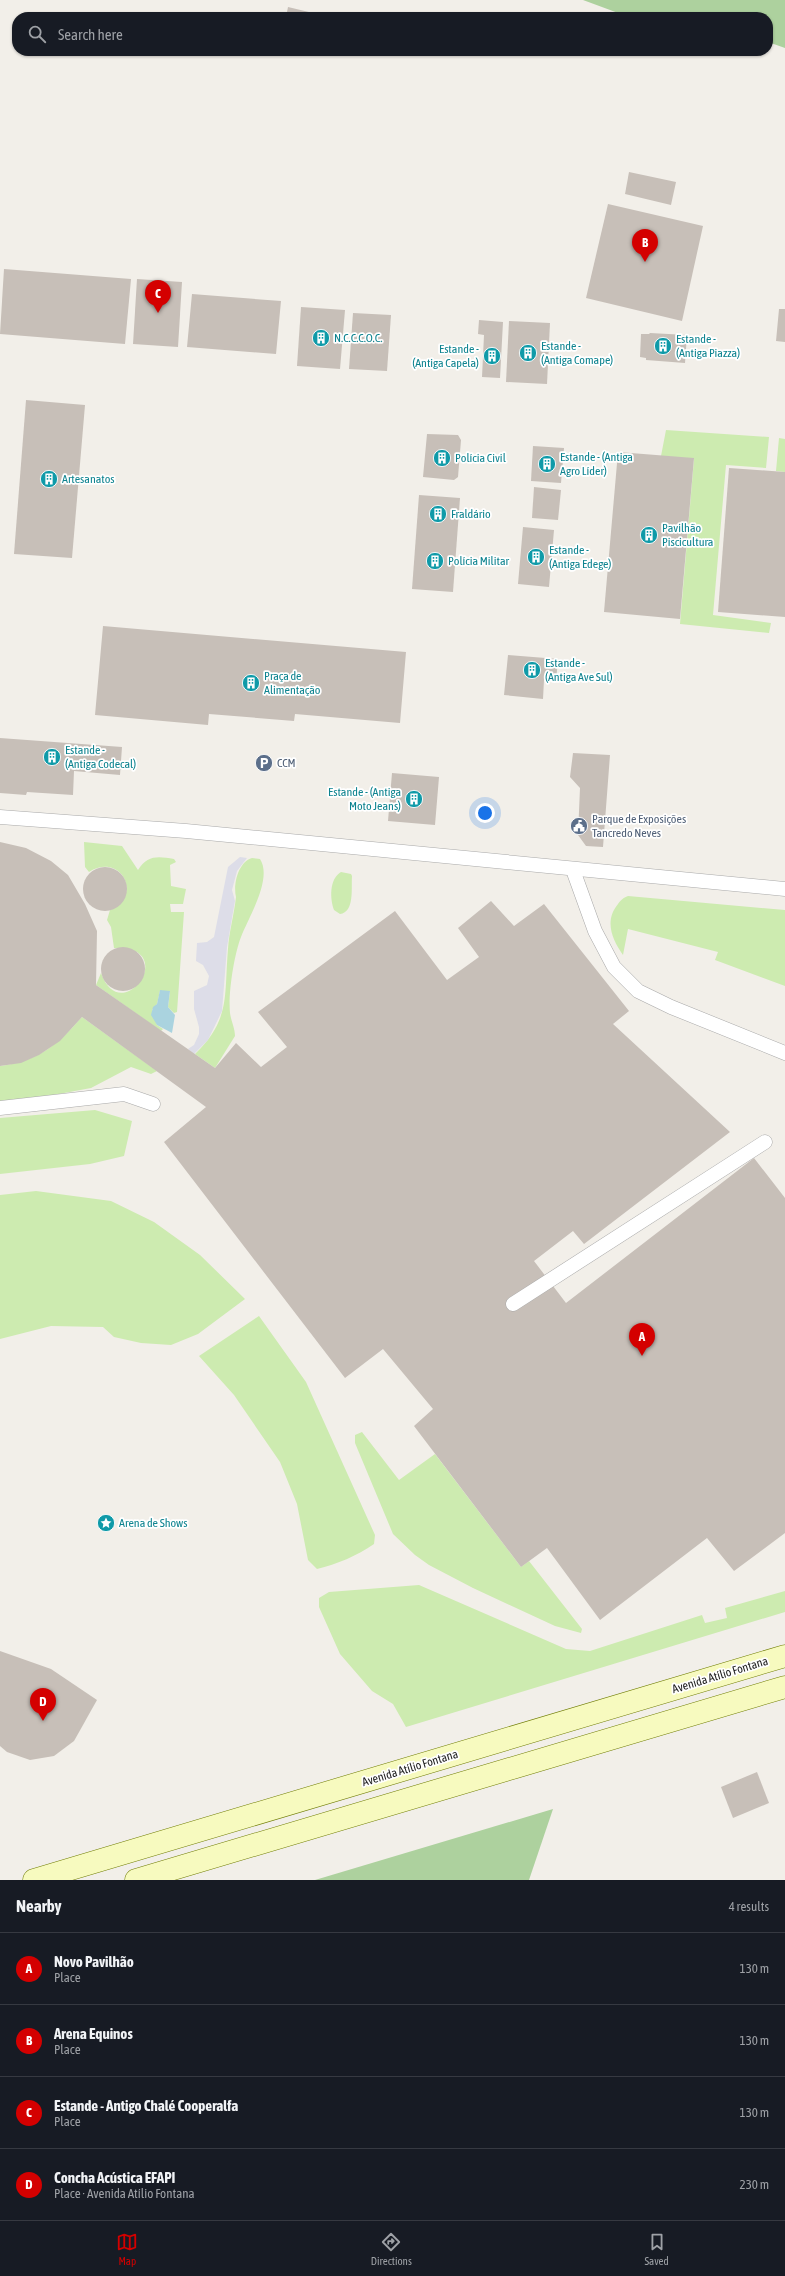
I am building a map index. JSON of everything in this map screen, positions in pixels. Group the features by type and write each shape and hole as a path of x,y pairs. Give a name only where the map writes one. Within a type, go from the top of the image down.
{"main road":[{"name":"Avenida Atílio Fontana","path":"34,1880 785,1656"},
{"path":"136,1880 785,1686"}],"lane":[{"path":"0,817 186,831 573,870 785,889"},
{"path":"573,870 595,931 614,967 638,991 671,1008 785,1053"},
{"path":"0,1108 124,1094 153,1104"},
{"path":"513,1304 765,1142"}],"green space":[{"path":"583,0 785,0 785,48 773,44 773,12 615,12"},
{"path":"666,430 769,437 766,468 726,465 713,615 771,623 769,633 680,624 694,459 661,456"},
{"path":"779,438 785,439 785,472 776,471"},
{"path":"84,842 122,846 138,870 141,865 153,858 163,857 174,859 176,862 170,865 171,886 186,889 183,904 170,904 171,912 184,912 177,1012 174,1013 168,1007 170,991 160,991 157,1004 152,1010 157,1025 163,1029 161,1031 96,985 101,973 110,988 121,993 132,989 140,981 145,970 143,959 134,951 114,948 111,927 107,920 110,910 120,903 125,895 126,886 124,878 118,871 110,867 100,867 89,872 85,867"},
{"path":"252,858 260,859 264,877 258,898 238,945 234,964 230,1005 235,1036 215,1068 195,1054 207,1041 215,1029 224,1006 229,943 236,897 236,880 243,864"},
{"path":"341,872 351,874 352,893 348,909 340,914 334,910 331,895 334,879"},
{"path":"628,896 785,910 785,986 715,960 718,952 628,929 623,955 611,930 611,917 621,900"},
{"path":"82,1017 157,1071 151,1074 131,1067 91,1088 48,1096 0,1101 0,1066 14,1064 36,1056 64,1036"},
{"path":"95,1110 132,1121 124,1156 90,1164 0,1174 0,1118"},
{"path":"36,1191 111,1201 154,1222 200,1255 245,1299 198,1334 171,1345 141,1343 114,1337 103,1327 51,1326 0,1339 0,1195"},
{"path":"259,1316 306,1382 375,1535 374,1544 361,1552 332,1565 317,1569 308,1560 297,1504 280,1462 234,1395 199,1356"},
{"path":"362,1432 399,1480 435,1454 521,1567 529,1561 582,1629 581,1633 555,1626 473,1588 429,1565 415,1555 393,1534 355,1443 355,1435"},
{"path":"419,1585 566,1649 590,1651 702,1615 705,1623 727,1618 725,1608 785,1591 785,1612 406,1727 393,1704 372,1691 340,1654 319,1607 319,1598 329,1592"},
{"path":"553,1809 529,1880 315,1880"}],"shaded area":[{"path":"240,857 247,858 237,871 232,890 235,901 227,947 222,1011 208,1040 194,1054 188,1049 194,1045 199,1034 199,1027 194,1009 194,991 207,985 209,976 203,965 196,961 197,943 207,942 214,937 228,867"}],"water":[{"path":"160,990 170,991 168,1007 175,1015 172,1033 157,1025 151,1015 153,1007 157,1004"}],"building":[{"path":"288,7 309,12 287,12"},
{"path":"629,172 676,182 671,205 625,194"},
{"path":"608,204 703,226 682,321 586,298"},
{"path":"4,269 131,279 125,344 0,334"},
{"path":"137,279 182,282 178,347 133,344"},
{"path":"192,294 281,301 276,354 187,347"},
{"name":"N.C.C.C.O.C.","path":"301,307 345,310 340,369 297,366"},
{"path":"779,309 785,309 785,342 776,341"},
{"path":"353,313 391,315 387,371 349,369"},
{"name":"Estande - (Antiga Capela)","path":"479,320 503,322 500,378 482,377 484,335 478,334"},
{"name":"Estande - (Antiga Comape)","path":"509,321 550,323 547,384 506,382"},
{"name":"Estande - (Antiga Piazza)","path":"641,334 687,335 685,363 646,360 646,358 640,357"},
{"name":"Artesanatos","path":"26,400 85,405 72,558 14,554"},
{"name":"Polícia Civil","path":"427,434 458,435 461,440 458,477 454,480 423,477"},
{"name":"Estande - (Antiga Agro Líder)","path":"533,446 564,448 561,483 531,481"},
{"name":"Pavilhão Piscicultura","path":"618,452 694,458 680,619 604,612"},
{"path":"729,468 785,472 785,617 718,612"},
{"path":"534,487 561,490 558,520 532,518"},
{"name":"Polícia Militar","path":"419,495 460,498 453,592 412,589"},
{"name":"Estande - (Antiga Edege)","path":"523,527 554,530 549,587 518,584"},
{"name":"Praça de Alimentação","path":"103,626 406,652 400,723 295,714 294,721 209,714 208,725 95,715"},
{"name":"Estande - (Antiga Ave Sul)","path":"508,655 558,659 556,681 544,680 543,699 504,695"},
{"path":"0,738 122,747 120,775 74,771 73,795 27,792 26,795 0,793"},
{"path":"573,753 610,755 603,847 586,846 578,835 580,788 570,777"},
{"name":"Estande - (Antiga Moto Jeans)","path":"392,773 439,777 435,825 388,821"},
{"path":"0,842 26,848 51,861 68,875 85,904 97,931 96,985 215,1068 236,1043 261,1067 287,1047 258,1012 395,911 447,980 479,957 458,928 491,901 514,926 544,904 629,1011 613,1024 730,1132 584,1244 573,1231 534,1261 566,1303 754,1158 785,1198 785,1533 734,1571 707,1538 600,1620 547,1548 521,1567 414,1426 433,1409 383,1349 345,1378 164,1142 206,1107 82,1017 60,1041 39,1055 21,1063 0,1066"},
{"path":"101,867 109,867 121,873 127,885 127,893 121,905 109,911 101,911 89,905 83,893 83,885 89,873"},
{"path":"119,947 127,947 139,953 145,965 145,973 139,985 127,991 119,991 107,985 101,973 101,965 107,953"},
{"path":"0,1651 51,1669 97,1700 74,1741 54,1756 30,1760 7,1752 0,1746"},
{"path":"757,1772 769,1803 733,1818 721,1787"}],"place":[{"name":"Arena Equinos","path":"645,262"},
{"name":"Estande - Antigo Chalé Cooperalfa","path":"158,313"},
{"name":"N.C.C.C.O.C.","path":"321,338"},
{"name":"Estande - (Antiga Piazza)","path":"663,346"},
{"name":"Estande - (Antiga Comape)","path":"528,353"},
{"name":"Estande - (Antiga Capela)","path":"492,356"},
{"name":"Polícia Civil","path":"442,458"},
{"name":"Estande - (Antiga Agro Líder)","path":"547,464"},
{"name":"Artesanatos","path":"49,479"},
{"name":"Fraldário","path":"438,514"},
{"name":"Pavilhão Piscicultura","path":"649,535"},
{"name":"Estande - (Antiga Edege)","path":"536,557"},
{"name":"Polícia Militar","path":"435,561"},
{"name":"Estande - (Antiga Ave Sul)","path":"532,670"},
{"name":"Praça de Alimentação","path":"251,683"},
{"name":"Estande - (Antiga Codecal)","path":"52,757"},
{"name":"CCM","path":"264,763"},
{"name":"Estande - (Antiga Moto Jeans)","path":"414,799"},
{"name":"Parque de Exposições Tancredo Neves","path":"579,826"},
{"name":"Novo Pavilhão","path":"642,1356"},
{"name":"Arena de Shows","path":"106,1523"},
{"name":"Concha Acústica EFAPI","path":"43,1721"}]}
